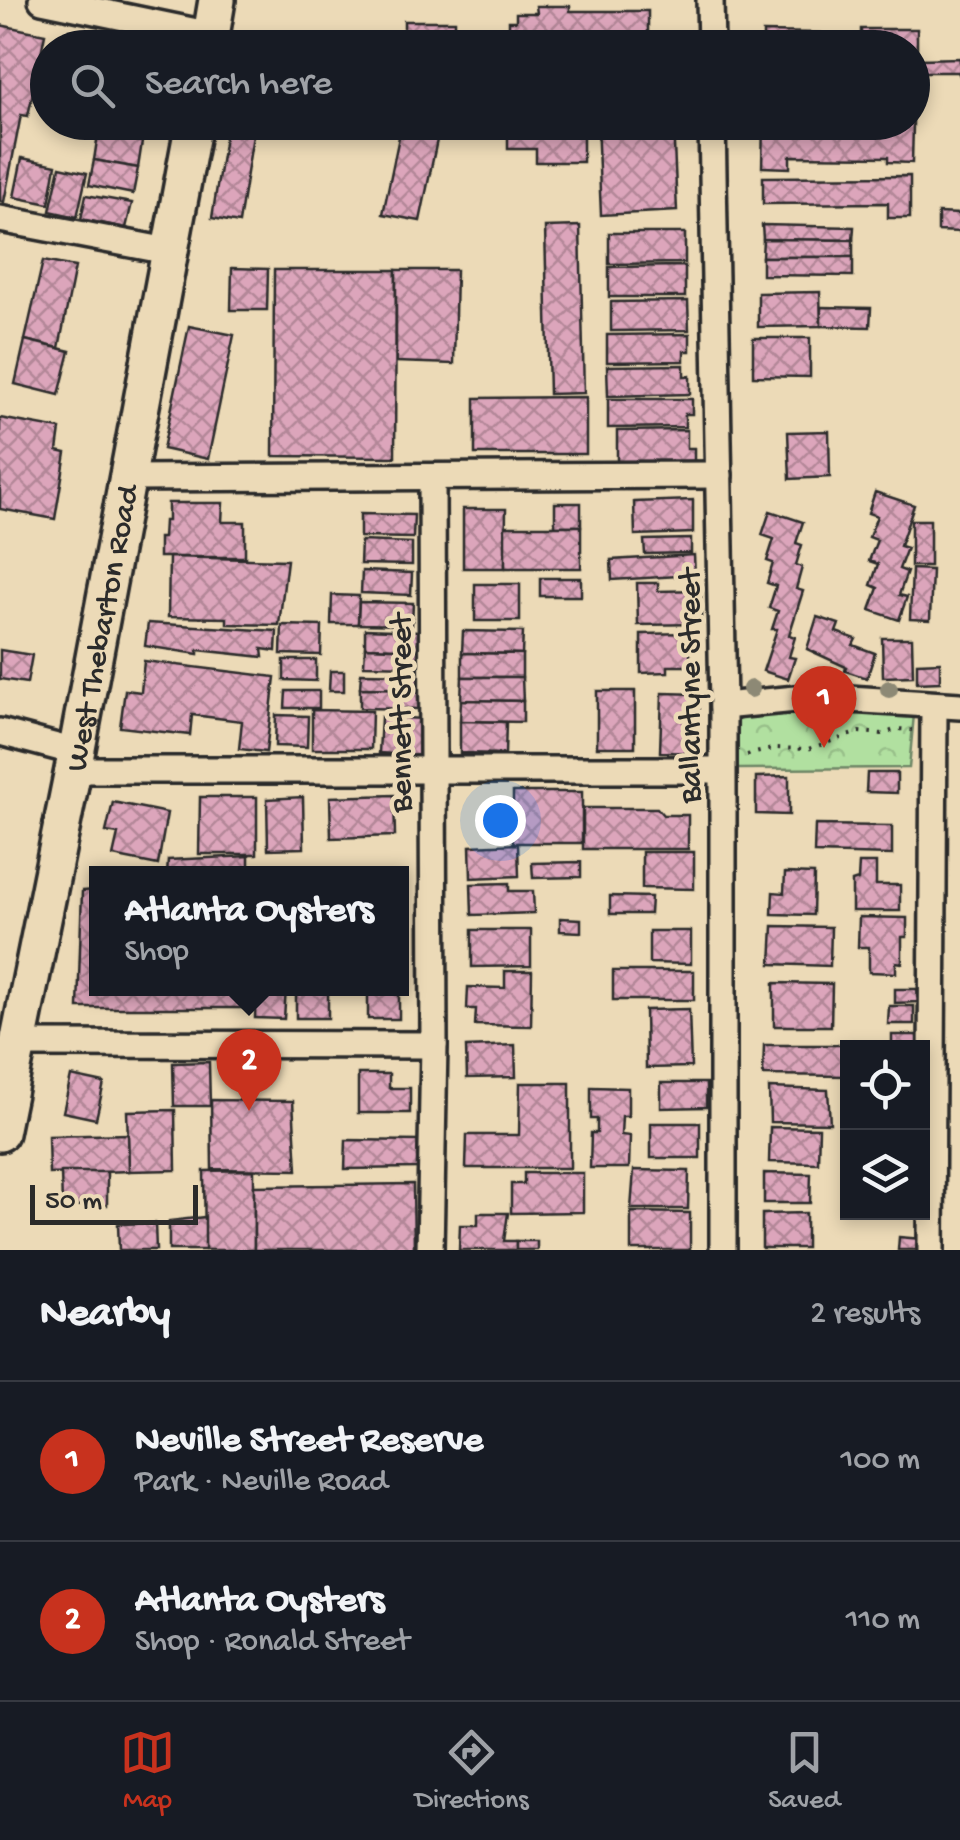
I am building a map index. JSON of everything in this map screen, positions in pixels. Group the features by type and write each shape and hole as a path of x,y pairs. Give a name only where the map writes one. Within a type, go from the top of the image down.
{"street":[{"path":"42,0 162,30"},
{"path":"212,30 218,0"},
{"path":"710,0 711,30"},
{"name":"West Thebarton Road","path":"0,1134 190,140"},
{"name":"Ballantyne Street","path":"712,140 723,706 723,1250"},
{"path":"0,219 168,250"},
{"name":"Bennett Street","path":"430,1250 434,1044 430,770 432,476"},
{"path":"125,478 719,476"},
{"path":"723,706 817,697 960,706"},
{"path":"931,1250 934,706"},
{"path":"0,732 74,761 430,770 722,765"},
{"path":"18,1044 434,1044"}],"path":[{"path":"722,765 776,748 808,749 859,732 914,730"}],"green space":[{"path":"818,703 914,714 909,768 737,769 738,720"}],"building":[{"path":"536,6 570,6 570,11 648,11 648,30 492,30 509,28 509,21 516,21 516,13 537,13"},
{"path":"404,21 455,21 455,30 404,30"},
{"path":"0,25 30,31 30,106 28,116 21,115 4,202 0,201"},
{"path":"960,58 960,76 958,72 930,72 930,59"},
{"path":"97,140 142,142 138,168 94,160"},
{"path":"224,140 252,140 239,223 212,218"},
{"path":"398,140 437,140 420,221 383,214"},
{"path":"508,140 583,140 583,162 536,162 536,149 508,149"},
{"path":"598,140 674,140 677,211 601,215"},
{"path":"763,140 913,140 912,163 888,162 888,157 790,156 790,168 762,167"},
{"path":"22,158 56,165 49,204 14,197"},
{"path":"94,160 138,168 133,194 89,185"},
{"path":"60,167 87,173 77,217 50,211"},
{"path":"910,176 910,218 888,218 888,203 763,204 763,177"},
{"path":"86,195 132,203 126,228 81,219"},
{"path":"938,213 960,214 960,232 938,231"},
{"path":"762,225 854,227 853,240 763,239"},
{"path":"580,226 584,393 549,394 545,227"},
{"path":"609,233 685,233 685,263 609,264"},
{"path":"763,239 853,240 853,257 762,257"},
{"path":"762,257 853,257 853,276 762,275"},
{"path":"43,261 75,267 59,348 25,340"},
{"path":"685,266 685,297 609,297 609,267"},
{"path":"232,268 268,269 267,310 231,310"},
{"path":"274,270 396,270 395,457 273,456"},
{"path":"396,270 456,270 454,364 396,362"},
{"path":"820,292 821,326 758,327 758,293"},
{"path":"688,301 689,330 611,331 611,302"},
{"path":"821,307 871,308 870,327 821,326"},
{"path":"189,326 234,335 208,459 163,449"},
{"path":"690,334 690,351 684,351 684,361 607,362 607,335"},
{"path":"753,338 810,338 810,377 753,376"},
{"path":"25,340 70,351 59,395 15,384"},
{"path":"684,365 684,376 690,376 690,394 608,396 607,366"},
{"path":"586,397 586,454 475,454 475,398"},
{"path":"608,399 692,399 692,414 685,414 685,427 608,428"},
{"path":"0,418 60,429 57,451 66,453 55,519 0,509"},
{"path":"687,430 687,448 694,448 694,463 617,463 617,431"},
{"path":"829,431 830,477 790,479 788,432"},
{"path":"875,492 914,505 900,546 907,548 899,569 907,572 899,595 907,597 899,620 870,610 878,588 871,585 878,564 869,561 877,540 869,537 877,516 868,513"},
{"path":"693,500 693,533 635,535 634,502"},
{"path":"168,503 223,503 222,522 245,522 245,557 159,557 159,538 163,538 164,521 168,521"},
{"path":"555,503 581,503 581,526 555,526"},
{"path":"463,509 506,509 505,568 463,568"},
{"path":"770,511 803,522 796,543 802,545 796,565 802,567 796,589 803,591 789,635 795,637 789,657 795,658 788,679 763,671 777,629 772,629 778,611 769,608 776,586 767,583 773,563 767,561 774,539 762,535"},
{"path":"360,514 414,515 413,538 360,537"},
{"path":"911,520 930,520 930,566 911,566"},
{"path":"505,526 581,526 581,568 505,568"},
{"path":"691,539 691,553 645,554 644,540"},
{"path":"361,541 412,543 412,565 360,564"},
{"path":"694,555 695,575 612,580 611,560"},
{"path":"169,557 287,560 279,625 227,624 227,618 168,617"},
{"path":"912,569 932,570 930,620 910,619"},
{"path":"362,571 412,573 411,595 361,593"},
{"path":"540,578 581,578 581,596 540,596"},
{"path":"637,583 658,583 658,591 701,590 701,624 638,625"},
{"path":"475,584 520,584 520,621 475,621"},
{"path":"332,595 359,596 358,624 331,624"},
{"path":"359,602 413,603 412,625 358,624"},
{"path":"817,617 839,624 836,632 856,639 853,645 875,653 867,678 845,671 846,667 807,649"},
{"path":"148,623 277,631 276,651 262,649 263,657 198,650 198,654 145,646"},
{"path":"282,625 322,626 321,655 281,654"},
{"path":"365,629 419,631 419,649 365,647"},
{"path":"463,631 523,632 522,654 462,653"},
{"path":"690,633 690,666 668,666 668,672 641,673 641,634"},
{"path":"882,638 912,638 913,676 883,677"},
{"path":"365,647 419,649 419,666 364,665"},
{"path":"0,650 32,655 27,683 0,679"},
{"path":"462,653 522,654 522,677 462,677"},
{"path":"284,660 316,660 316,681 284,680"},
{"path":"144,661 275,677 266,752 239,749 242,721 192,715 190,735 120,727 125,690 141,692"},
{"path":"940,662 940,682 917,683 917,663"},
{"path":"330,671 344,671 344,691 329,691"},
{"path":"361,673 422,674 423,689 360,688"},
{"path":"462,677 522,677 523,701 461,700"},
{"path":"360,688 423,689 422,709 360,708"},
{"path":"286,691 319,691 319,708 285,708"},
{"path":"597,691 635,691 635,747 597,747"},
{"path":"662,693 700,694 699,753 660,752"},
{"path":"461,700 523,701 523,722 460,721"},
{"path":"312,710 372,711 371,749 312,749"},
{"path":"276,715 308,716 307,747 275,746"},
{"path":"381,717 425,719 423,756 379,753"},
{"path":"460,721 506,722 505,754 460,753"},
{"path":"867,773 897,773 897,793 866,792"},
{"path":"789,776 789,815 756,814 756,777"},
{"path":"513,792 582,792 582,843 513,843"},
{"path":"394,795 395,836 331,838 330,797"},
{"path":"200,797 257,797 257,854 199,854"},
{"path":"303,797 304,848 268,849 267,799"},
{"path":"113,802 167,813 158,865 113,856 118,834 106,832"},
{"path":"583,808 657,808 663,815 688,815 688,849 583,849"},
{"path":"815,825 892,826 892,855 814,853"},
{"path":"518,844 519,876 471,878 470,846"},
{"path":"642,852 694,852 694,889 642,888"},
{"path":"249,856 249,866 168,866 168,860"},
{"path":"581,862 581,877 533,878 532,863"},
{"path":"859,863 876,863 876,885 900,885 900,911 852,911 852,882 858,880"},
{"path":"785,873 814,874 813,915 772,914 773,892 784,893"},
{"path":"509,883 509,891 533,891 534,913 472,915 471,884"},
{"path":"89,890 89,996 251,996 252,1008 78,1008 82,891"},
{"path":"610,896 651,897 650,914 610,914"},
{"path":"859,917 907,918 902,963 896,962 896,973 869,972 869,947 858,947"},
{"path":"560,918 581,919 581,932 560,931"},
{"path":"773,926 831,927 830,966 771,964"},
{"path":"472,930 531,930 531,966 472,967"},
{"path":"649,931 691,931 691,964 649,963"},
{"path":"505,971 532,971 531,1026 475,1025 476,1009 467,1009 468,987 505,988"},
{"path":"613,971 694,971 694,1000 613,1000"},
{"path":"774,983 832,984 831,1026 774,1026"},
{"path":"895,989 917,989 918,1002 895,1003"},
{"path":"256,996 285,996 284,1019 255,1018"},
{"path":"296,996 328,996 328,1018 296,1018"},
{"path":"368,996 399,996 399,1019 368,1019"},
{"path":"889,1006 914,1006 914,1024 888,1024"},
{"path":"689,1009 691,1067 646,1068 645,1010"},
{"path":"892,1035 917,1035 917,1040 892,1040"},
{"path":"515,1045 516,1077 467,1078 466,1047"},
{"path":"764,1045 840,1045 840,1076 763,1075"},
{"path":"209,1062 210,1106 174,1106 173,1063"},
{"path":"358,1074 389,1074 389,1088 410,1088 410,1113 358,1113"},
{"path":"71,1076 104,1083 96,1119 63,1112"},
{"path":"520,1083 570,1083 570,1168 466,1168 467,1135 519,1135"},
{"path":"661,1083 706,1083 706,1107 661,1108"},
{"path":"591,1087 628,1088 628,1116 622,1116 621,1135 630,1136 629,1168 590,1168 591,1133 597,1133 597,1119 591,1119"},
{"path":"769,1088 828,1090 830,1123 770,1122"},
{"path":"211,1100 293,1101 297,1170 212,1169"},
{"path":"175,1110 176,1170 129,1171 127,1111"},
{"path":"651,1123 700,1123 700,1158 651,1158"},
{"path":"770,1127 819,1128 818,1163 769,1162"},
{"path":"128,1134 129,1171 49,1174 48,1136"},
{"path":"346,1140 420,1141 419,1168 345,1169"},
{"path":"254,1170 254,1250 205,1250 204,1171"},
{"path":"634,1170 689,1171 688,1209 631,1209"},
{"path":"61,1172 107,1172 107,1205 62,1206"},
{"path":"524,1173 583,1173 583,1212 511,1213 511,1184 524,1184"},
{"path":"764,1173 811,1174 810,1203 764,1203"},
{"path":"413,1184 414,1250 254,1250 254,1186"},
{"path":"631,1212 690,1213 690,1250 631,1250"},
{"path":"478,1213 508,1213 504,1241 516,1241 516,1250 459,1250 460,1225 478,1225"},
{"path":"806,1213 806,1248 762,1248 762,1214"},
{"path":"205,1217 205,1250 169,1250 169,1221"},
{"path":"155,1223 156,1250 119,1250 118,1224"},
{"path":"899,1237 921,1239 920,1250 898,1250"},
{"path":"516,1241 537,1241 537,1250 516,1250"}],"place":[{"name":"Neville Street Reserve","path":"824,748"},
{"name":"Atlanta Oysters","path":"249,1111"}]}
